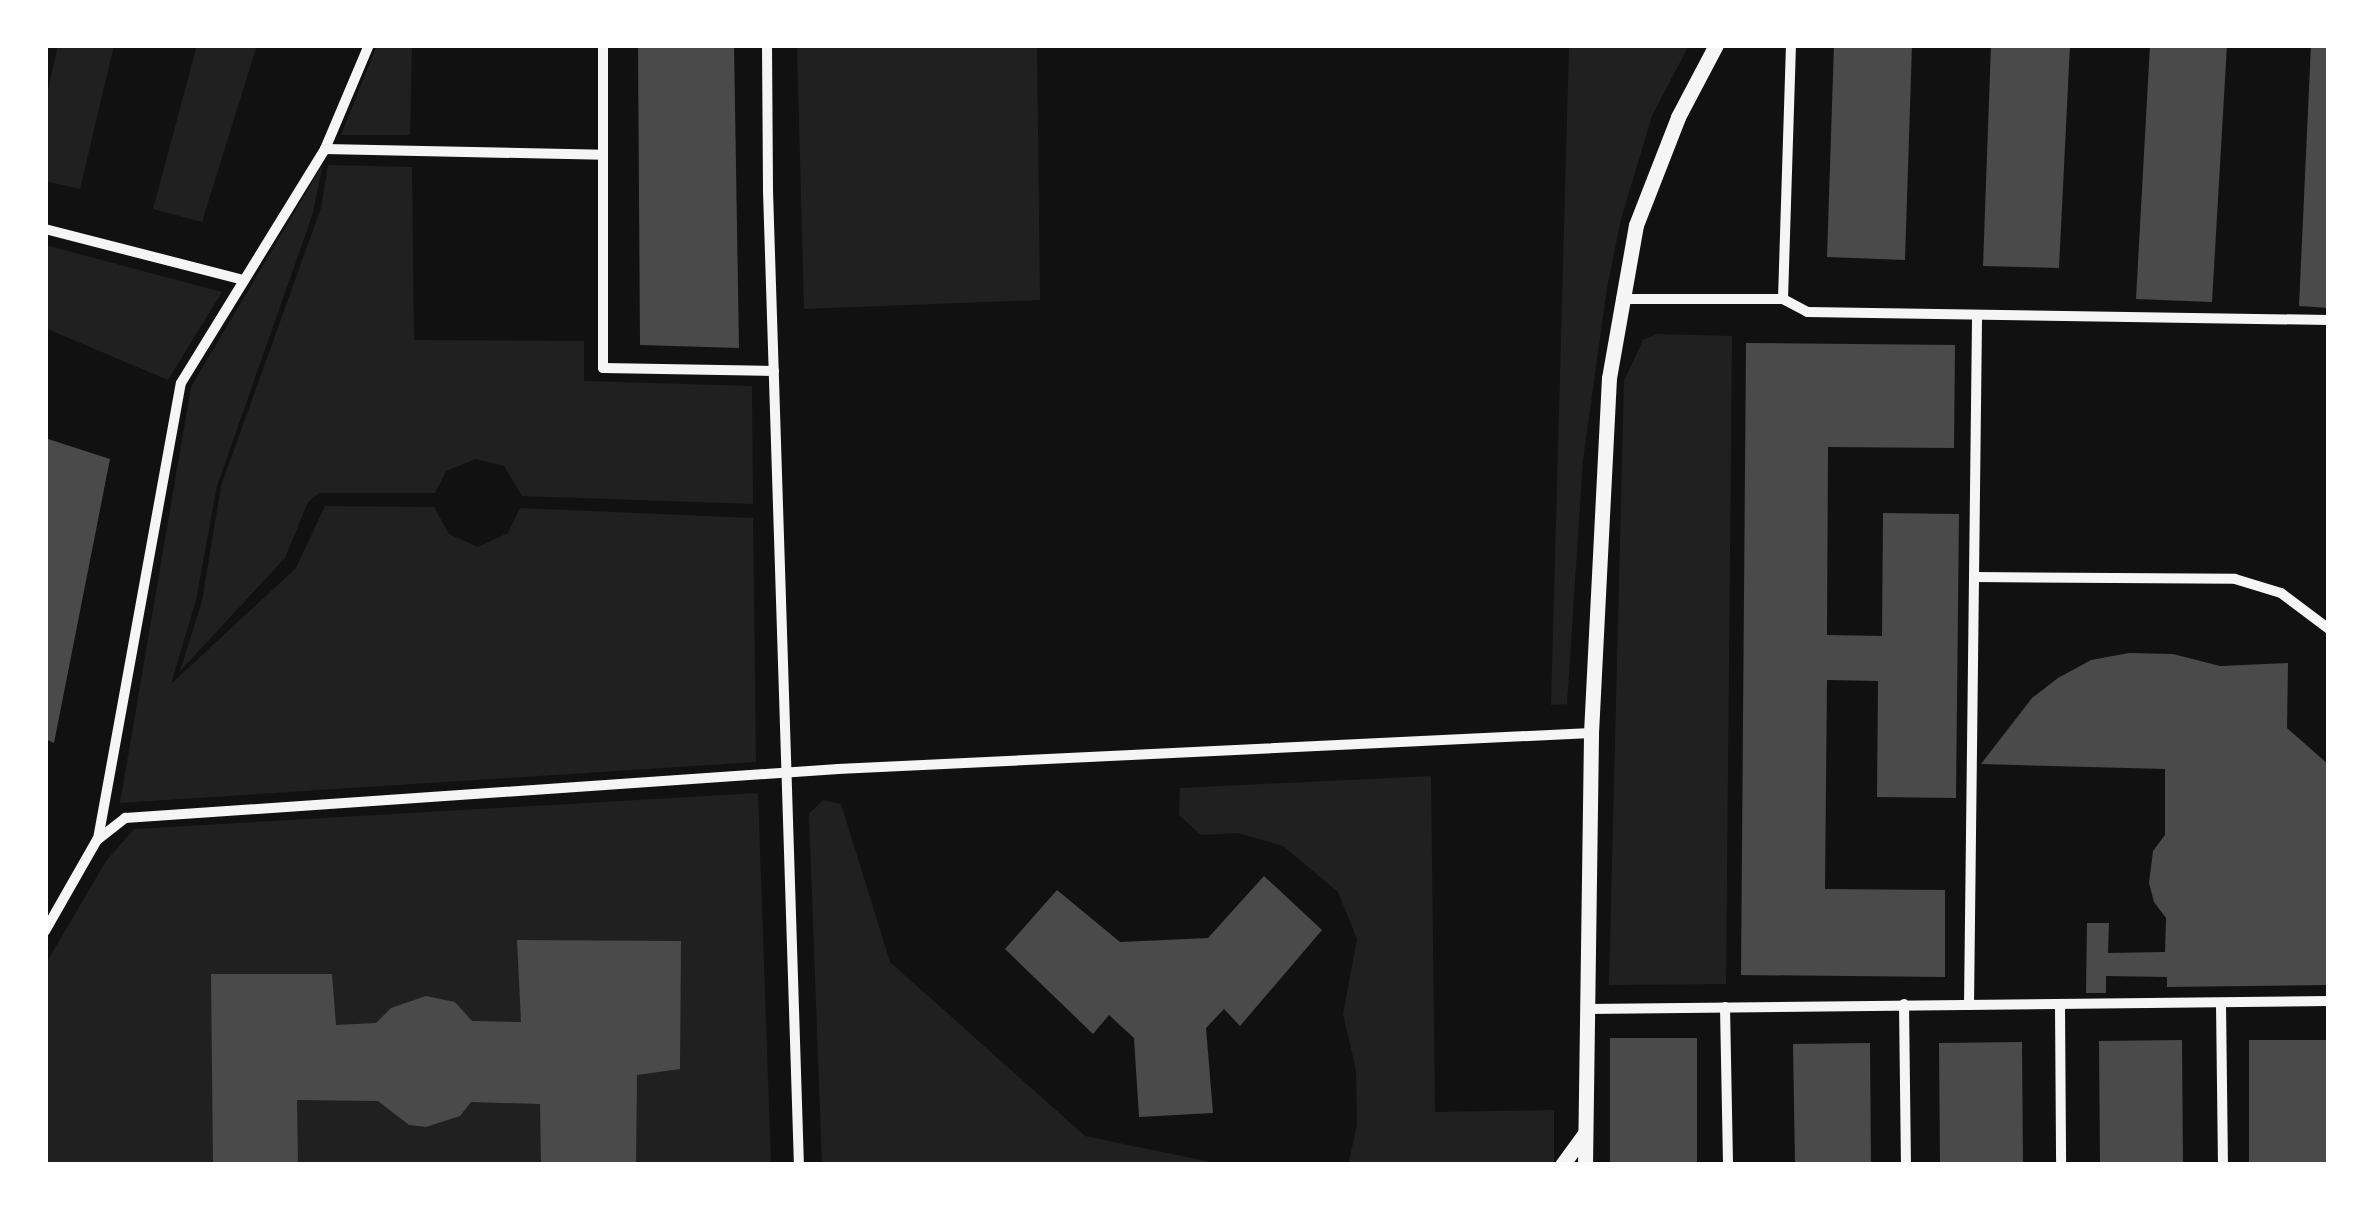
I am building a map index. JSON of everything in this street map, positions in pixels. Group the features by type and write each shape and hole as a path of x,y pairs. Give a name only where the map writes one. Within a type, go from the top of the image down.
{"street":[{"path":"45,931 97,840 181,384 325,149 368,45"},
{"path":"603,45 604,368 774,371"},
{"path":"768,45 774,371 799,1165"},
{"path":"1585,1165 1591,733 1602,459 1621,298 1636,224 1657,166 1716,45"},
{"path":"1783,299 1791,45"},
{"path":"325,149 604,155"},
{"path":"45,229 243,280"},
{"path":"1621,298 1783,299 1807,312 2329,320"},
{"path":"1969,1005 1978,316"},
{"path":"1976,576 2235,579 2281,593 2329,629"},
{"path":"97,840 126,818 163,814 786,773 1591,733"},
{"path":"1586,1010 2329,1001"},
{"path":"2221,1003 2223,1165"},
{"path":"1904,1004 1906,1165"},
{"path":"2060,1006 2061,1165"},
{"path":"1725,1007 1728,1165"},
{"path":"1562,1165 1585,1133"}],"shaded area":[{"path":"58,45 114,45 80,189 45,181 45,103"},
{"path":"197,45 257,45 202,222 153,209"},
{"path":"377,45 412,45 410,135 341,135"},
{"path":"797,45 1037,45 1040,300 804,309"},
{"path":"1569,45 1689,45 1652,116 1621,219 1607,288 1583,460 1567,704 1551,705"},
{"path":"323,164 312,216 217,486 196,600 171,684 296,568 325,506 434,507 449,534 478,547 508,533 520,508 753,518 756,762 120,803 191,387"},
{"path":"328,165 412,167 414,340 584,341 584,381 752,386 753,504 522,496 504,466 476,459 446,471 435,493 319,493 308,502 285,558 180,671 202,601 221,486 321,208"},
{"path":"45,245 222,292 168,380 45,328"},
{"path":"1657,334 1732,336 1726,984 1609,985 1624,381 1643,340"},
{"path":"1431,776 1435,1112 1554,1110 1554,1165 1348,1165 1357,1125 1356,1070 1343,1014 1357,939 1338,892 1283,846 1238,833 1201,835 1179,815 1180,788"},
{"path":"758,793 771,1165 45,1165 45,965 106,861 134,829"},
{"path":"823,800 841,804 890,962 1085,1136 1225,1165 822,1165 809,814"}],"building":[{"path":"638,45 734,45 739,348 640,345"},
{"path":"1834,45 1912,45 1905,260 1827,257"},
{"path":"1991,45 2070,45 2059,268 1983,266"},
{"path":"2150,45 2227,45 2212,302 2136,299"},
{"path":"2311,45 2329,45 2329,308 2299,306"},
{"path":"1746,343 1955,345 1954,448 1828,447 1827,635 1882,636 1883,513 1959,514 1956,798 1877,797 1878,681 1827,680 1825,889 1945,890 1945,977 1741,975"},
{"path":"45,438 110,459 54,743 45,739"},
{"path":"2129,653 2173,654 2220,666 2288,663 2287,728 2329,765 2329,985 2167,987 2167,977 2106,976 2106,993 2086,993 2087,923 2109,923 2108,953 2165,952 2166,918 2154,902 2149,883 2153,851 2165,835 2165,769 1981,764 2032,698 2058,678 2091,660"},
{"path":"1264,876 1322,930 1240,1026 1224,1009 1206,1028 1213,1113 1139,1117 1134,1038 1109,1015 1093,1034 1005,949 1057,890 1120,942 1208,938"},
{"path":"517,940 681,941 680,1069 637,1075 636,1165 541,1165 540,1104 471,1102 460,1116 426,1127 409,1125 378,1101 297,1100 298,1165 213,1165 211,974 332,974 336,1025 376,1023 391,1008 426,996 455,1002 472,1021 521,1022"},
{"path":"1610,1038 1697,1038 1697,1165 1610,1165"},
{"path":"2182,1040 2183,1165 2100,1165 2099,1041"},
{"path":"2249,1040 2326,1040 2326,1165 2249,1165"},
{"path":"2022,1042 2023,1165 1940,1165 1939,1043"},
{"path":"1870,1043 1871,1165 1795,1165 1793,1044"}]}
